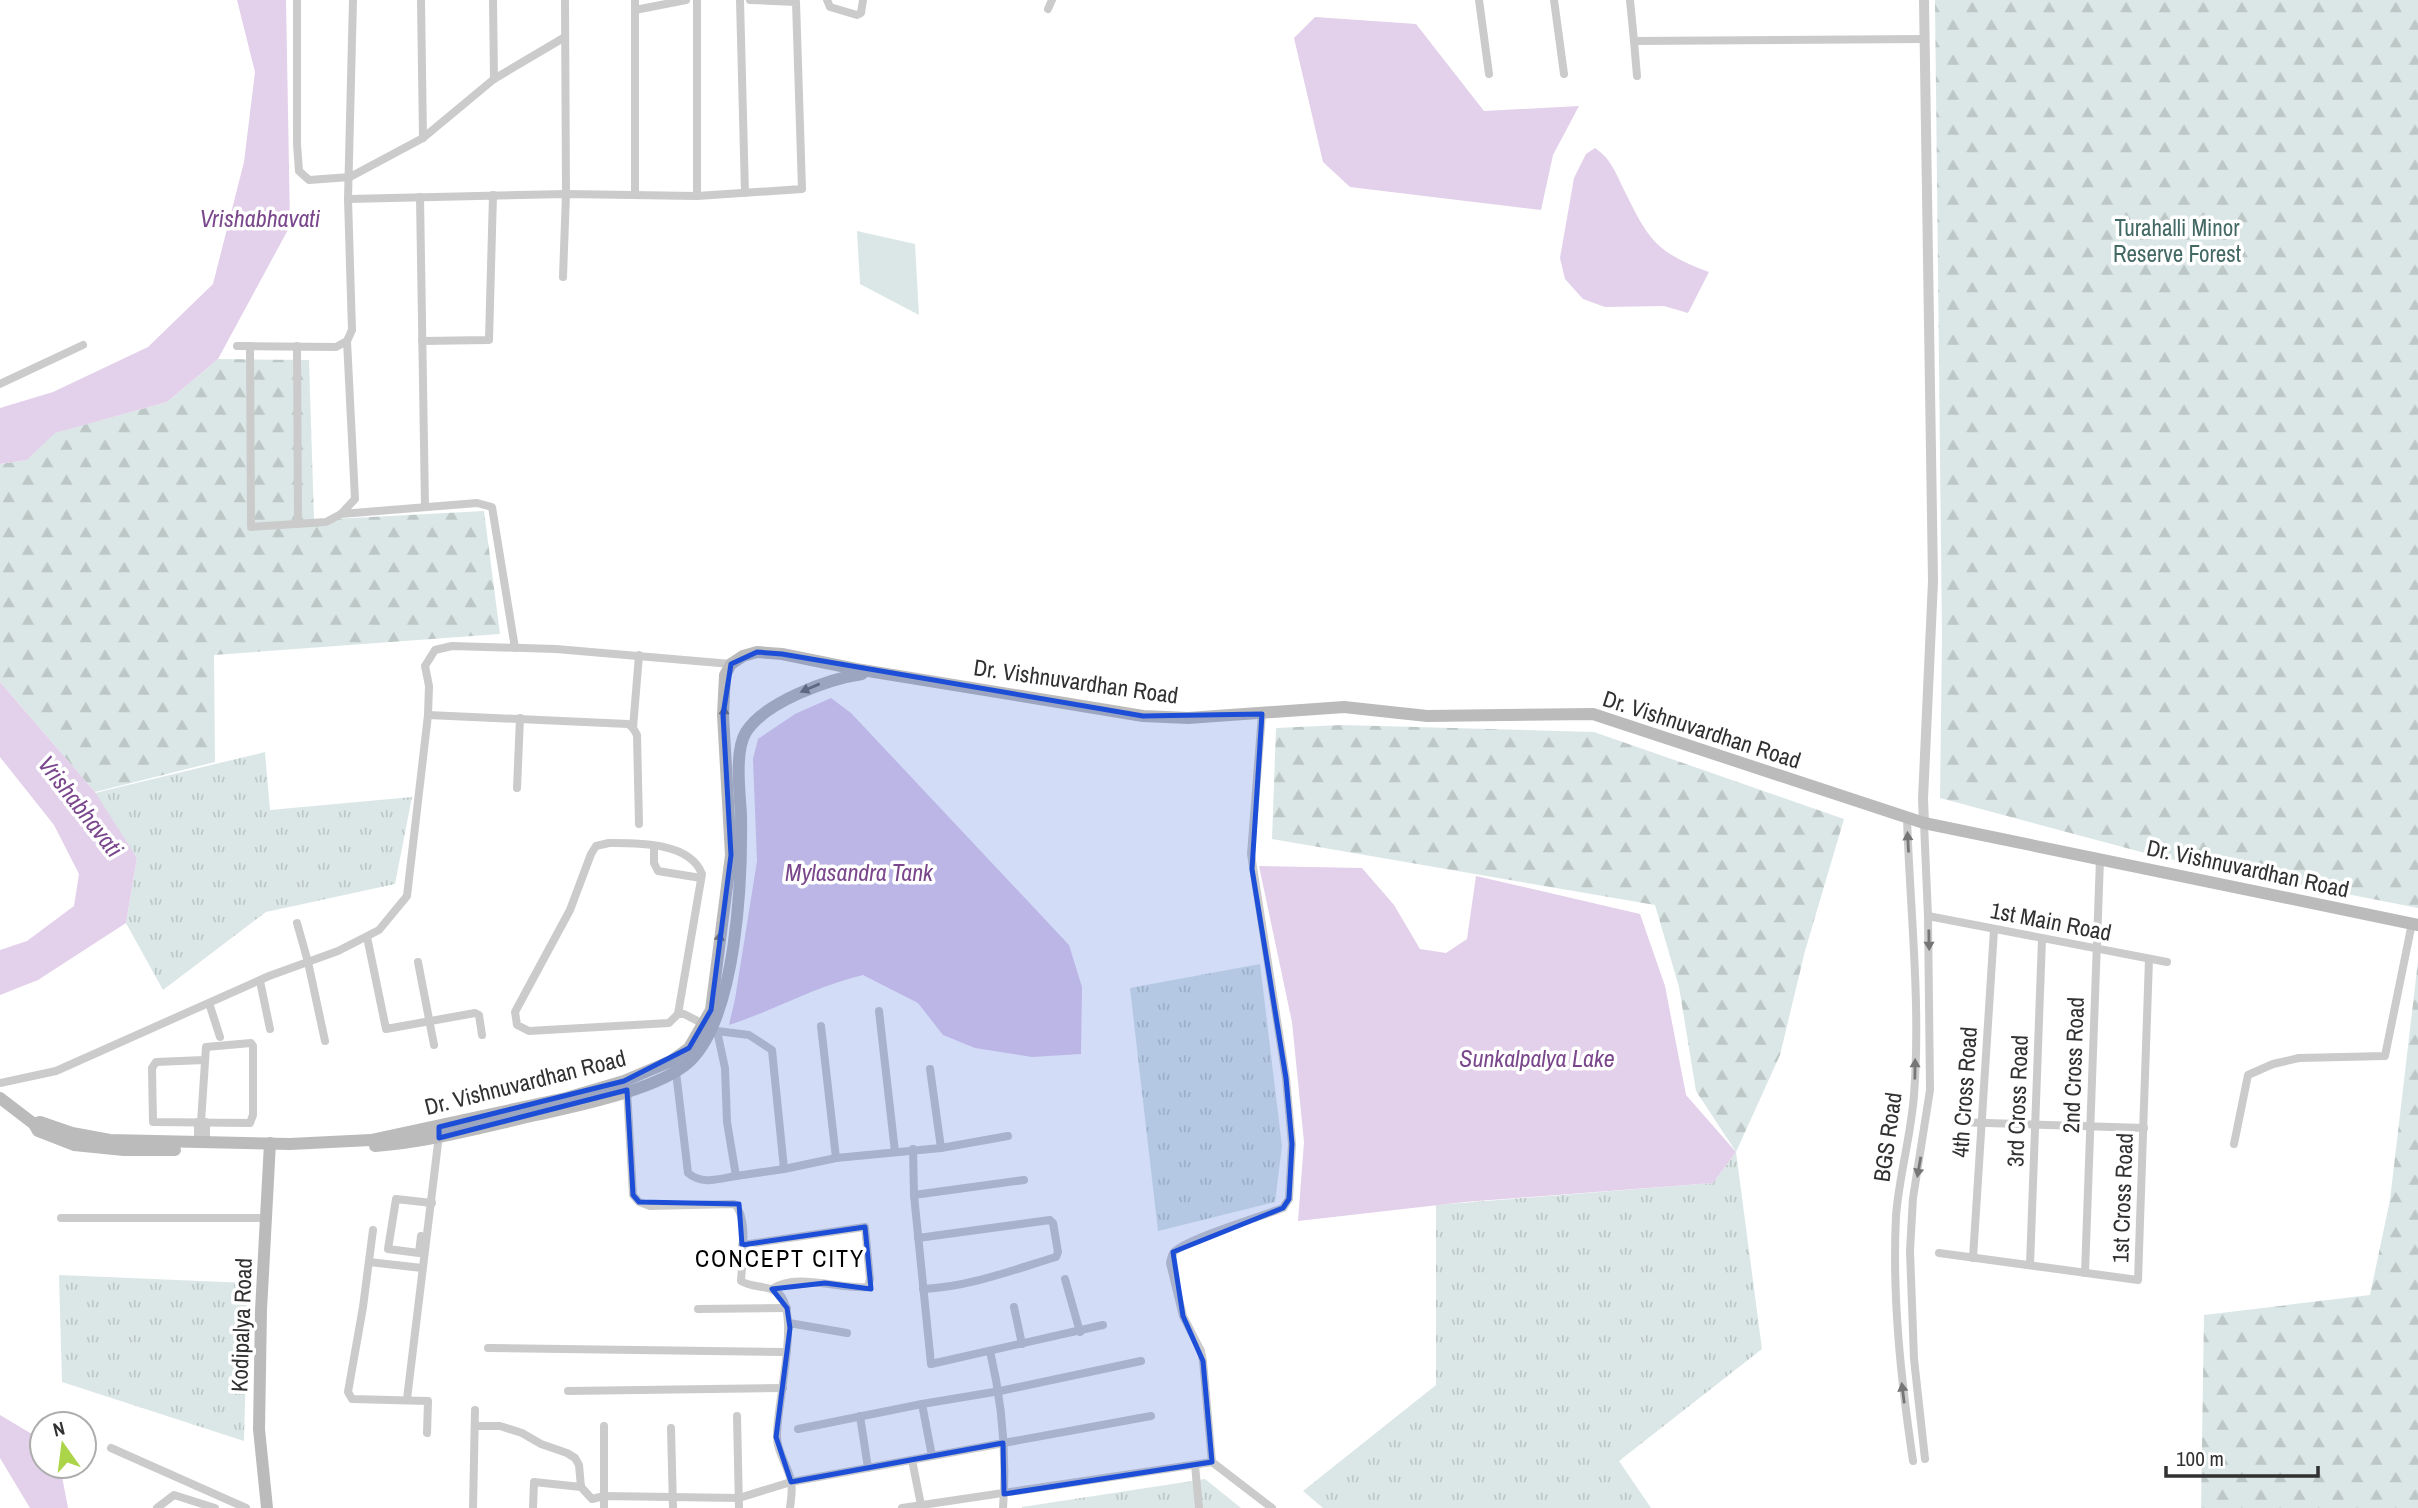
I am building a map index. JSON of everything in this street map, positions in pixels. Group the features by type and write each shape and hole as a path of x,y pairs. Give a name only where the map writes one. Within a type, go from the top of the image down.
{"main road":[{"name":"Dr. Vishnuvardhan Road","path":"439,1132 566,1098 645,1073 671,1061 711,1027 710,1010 731,855 723,715 725,676 731,664 743,656 757,652 1143,716 1188,718 1343,707 1427,716 1593,714 1924,823 2415,924"},
{"name":"Dr. Vishnuvardhan Road","path":"0,1098 34,1124 38,1131 74,1145 124,1150 270,1147 439,1132 567,1108 676,1072 692,1058 711,1027 728,980 742,848 740,760 746,732 771,710 799,693 837,679 876,672"},
{"name":"Dr. Vishnuvardhan Road","path":"34,1124 40,1122 72,1133 110,1140 270,1147"},
{"name":"Kodipalya Road","path":"267,1508 259,1429 261,1310 270,1147"}],"street":[{"path":"298,0 297,144 299,171 309,180 350,177 423,138 494,79 565,37"},
{"path":"250,346 251,527 326,523 341,514 355,499 347,341 352,330 348,198 353,0"},
{"path":"421,0 423,138"},
{"path":"493,0 494,79"},
{"path":"563,277 566,194 565,0"},
{"path":"635,0 635,195"},
{"path":"635,10 686,0"},
{"path":"697,0 697,196"},
{"path":"740,0 745,193"},
{"path":"348,198 566,194 697,196 803,189 796,2 750,0"},
{"path":"827,0 830,7 857,15 861,13 863,0"},
{"path":"1479,0 1489,74"},
{"path":"1554,0 1564,74"},
{"path":"1630,0 1637,76"},
{"path":"1924,0 1933,581 1924,823"},
{"path":"1634,41 1924,39"},
{"path":"422,341 489,340 493,195"},
{"path":"420,197 425,507"},
{"path":"237,345 336,347 347,341"},
{"path":"0,384 83,345"},
{"path":"298,346 298,524"},
{"path":"341,514 477,503 492,507 515,648"},
{"path":"0,1083 56,1071 260,981 338,951 379,930 407,896 428,715 429,686 425,666 435,650 452,646 515,648 731,664"},
{"path":"633,728 639,656"},
{"path":"1262,714 1252,869 1286,1078 1292,1144 1289,1199 1283,1208 1203,1237 1175,1251 1170,1262 1183,1316 1203,1361 1212,1462 1272,1508"},
{"path":"428,715 619,722 633,728 637,734 639,824"},
{"path":"517,788 520,718"},
{"path":"1907,818 1923,799"},
{"name":"BGS Road","path":"1907,818 1915,1004 1914,1095 1900,1182 1895,1245 1902,1389 1913,1461"},
{"name":"BGS Road","path":"1924,823 1930,1090 1913,1198 1910,1251 1914,1359 1925,1459"},
{"path":"609,842 654,846 671,849 691,858 699,865 701,878 678,1014 669,1023 529,1031 517,1025 515,1012 570,910 596,845 609,842"},
{"path":"654,846 657,871 701,878"},
{"name":"2nd Cross Road","path":"2085,1273 2100,859"},
{"name":"1st Main Road","path":"1928,916 2167,962"},
{"path":"297,923 325,1041"},
{"path":"2234,1144 2248,1075 2273,1064 2299,1058 2385,1056 2415,924"},
{"name":"4th Cross Road","path":"1973,1258 1994,930"},
{"path":"367,937 386,1029 475,1013 480,1015 482,1035"},
{"name":"3rd Cross Road","path":"2030,1265 2042,939"},
{"name":"1st Cross Road","path":"1939,1253 2138,1280 2149,959"},
{"path":"418,962 434,1045"},
{"path":"260,981 270,1029"},
{"path":"209,1003 220,1037"},
{"path":"879,1011 895,1152"},
{"path":"678,1014 684,1014 711,1027 749,1035 772,1050 784,1169"},
{"path":"821,1026 836,1158"},
{"path":"711,1027 725,1068 727,1122 736,1176"},
{"path":"202,1143 202,1122 204,1060 204,1051 206,1047 251,1043 253,1046 250,1123 202,1122 153,1122 152,1068 156,1062 204,1060"},
{"path":"930,1069 941,1148"},
{"path":"676,1072 688,1173 696,1180 710,1181 836,1158 941,1148 1007,1136"},
{"path":"627,1090 633,1195 639,1202 650,1206 734,1204 740,1209 743,1222 741,1281 748,1285 772,1289 781,1295 789,1323 776,1437 792,1482 790,1508"},
{"path":"1956,1122 2144,1128"},
{"path":"407,1399 439,1132"},
{"path":"913,1149 914,1195 932,1364 1104,1325"},
{"path":"914,1195 1024,1180"},
{"path":"396,1199 429,1203 419,1253 388,1249 396,1199"},
{"path":"61,1218 267,1218"},
{"path":"918,1238 1049,1220 1053,1223 1058,1252 1056,1257 1005,1272 946,1288 923,1289"},
{"path":"742,1245 865,1227 870,1279 868,1287 787,1283 772,1289"},
{"path":"373,1230 348,1392 352,1399 428,1401 427,1433"},
{"path":"369,1262 422,1268"},
{"path":"1065,1279 1080,1332"},
{"path":"1014,1307 1023,1344"},
{"path":"698,1308 786,1308"},
{"path":"789,1323 847,1333"},
{"path":"488,1348 785,1352"},
{"path":"990,1351 1000,1391 1003,1508"},
{"path":"798,1429 1142,1361"},
{"path":"568,1391 783,1388"},
{"path":"922,1404 932,1456"},
{"path":"473,1508 475,1410"},
{"path":"737,1416 739,1508"},
{"path":"860,1416 868,1468"},
{"path":"475,1426 500,1426 567,1453 575,1458 579,1465 581,1487 592,1499 604,1496 739,1498 792,1482 1151,1416"},
{"path":"604,1426 604,1508"},
{"path":"671,1429 673,1508"},
{"path":"111,1448 246,1508"},
{"path":"912,1460 921,1505"},
{"path":"902,1508 1212,1462"},
{"path":"1195,1465 1199,1508"},
{"path":"533,1508 534,1482 581,1487"},
{"path":"157,1508 174,1495 215,1508"}],"highlighted area":[{"path":"757,652 782,654 1143,716 1262,714 1252,869 1286,1078 1292,1144 1289,1199 1283,1208 1173,1252 1183,1316 1203,1361 1212,1462 1004,1494 1003,1443 791,1482 776,1437 790,1328 787,1308 772,1289 825,1283 871,1289 865,1227 742,1245 739,1204 639,1202 633,1195 627,1090 439,1138 439,1127 624,1081 689,1048 711,1010 731,855 723,715 731,664"}],"green space":[{"name":"Turahalli Minor Reserve Forest","path":"1935,0 2418,0 2418,908 2160,857 1940,798 1942,637"},
{"path":"857,231 915,244 919,315 860,284"},
{"path":"218,359 309,360 314,520 484,511 500,634 214,655 215,762 95,792 0,682 0,464 27,460 54,433 167,402"},
{"path":"1342,725 1594,732 1844,819 1805,951 1780,1055 1736,1152 1696,1091 1679,987 1655,905 1272,839 1276,728"},
{"path":"265,752 270,810 412,797 395,884 266,912 163,990 126,923 137,858 95,793"},
{"path":"2418,961 2418,1508 2201,1508 2204,1315 2370,1295 2390,1200"},
{"path":"1260,964 1282,1146 1275,1202 1158,1231 1130,988"},
{"path":"1736,1152 1762,1349 1619,1461 1651,1508 1323,1508 1303,1491 1436,1385 1436,1205 1713,1183"},
{"path":"59,1275 248,1283 244,1441 62,1382"},
{"path":"1205,1479 1241,1508 1022,1508 1022,1507"}],"water":[{"name":"Vrishabhavati","path":"237,0 286,0 290,226 218,359 167,402 55,433 27,460 0,464 0,408 53,392 148,347 213,284 244,162 255,72"},
{"path":"1315,17 1416,24 1484,111 1579,106 1553,155 1541,210 1350,187 1323,162 1294,38"},
{"path":"1595,148 1612,165 1639,219 1655,241 1676,257 1709,272 1688,313 1664,306 1605,307 1583,299 1565,279 1560,258 1574,178 1586,154"},
{"name":"Vrishabhavati","path":"0,682 95,792 137,858 126,923 38,980 0,995 0,950 27,941 74,906 79,874 54,825 0,757"},
{"name":"Mylasandra Tank","path":"831,698 851,713 1069,945 1082,987 1081,1054 1032,1057 975,1048 943,1035 918,1003 863,975 829,985 729,1025 757,861 753,759 758,739 795,714"},
{"name":"Sunkalpalya Lake","path":"1259,866 1362,868 1394,905 1420,949 1446,953 1467,939 1476,876 1640,914 1665,986 1686,1095 1736,1152 1713,1183 1465,1202 1298,1221 1304,1142 1292,1022"},
{"path":"0,1415 28,1432 28,1480 63,1480 68,1508 30,1508 0,1458"}],"district":[{"name":"CONCEPT CITY","path":"780,1258"}]}
